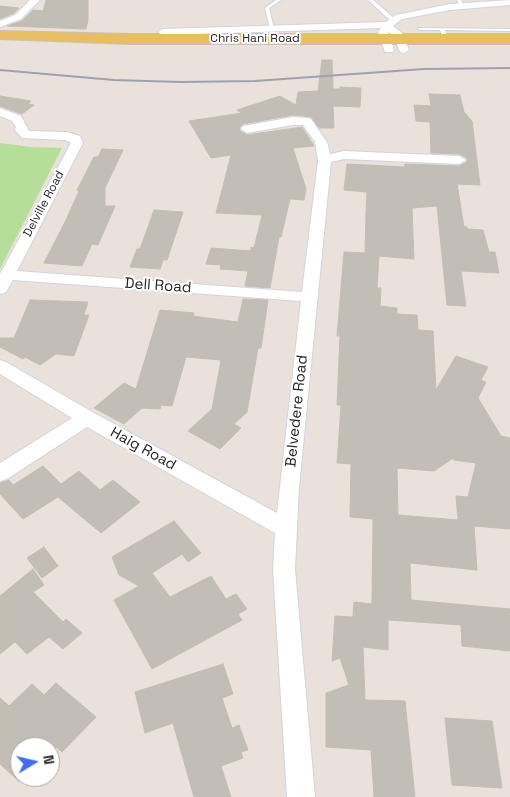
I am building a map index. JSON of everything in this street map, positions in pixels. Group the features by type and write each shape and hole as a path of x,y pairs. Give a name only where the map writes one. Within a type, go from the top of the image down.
{"main road":[{"name":"Chris Hani Road","path":"0,46 90,49 393,34 510,50"},
{"name":"Chris Hani Road","path":"0,35 140,39 444,34 510,39"}],"street":[{"path":"0,24 14,19 35,0"},
{"path":"163,32 272,29 393,34 418,12 461,3 510,2"},
{"name":"Delville Road","path":"0,112 17,119 22,127 21,130 26,135 72,137 76,139 76,143 4,282"},
{"path":"247,129 293,121 308,122 321,142 325,161 335,156 359,155 459,160"},
{"name":"Belvedere Road","path":"300,797 284,569 289,487 325,161"},
{"name":"Dell Road","path":"4,282 309,297"},
{"name":"Haig Road","path":"0,366 87,418 286,529"},
{"path":"0,473 87,418"}],"lane":[{"path":"272,29 267,8 279,0"},
{"path":"370,0 393,34"},
{"path":"375,0 393,34"},
{"path":"420,29 444,34 510,30"}],"green space":[{"path":"0,143 62,148 0,269"}],"building":[{"path":"46,0 88,0 86,29 7,26 22,21 33,10 43,11"},
{"path":"0,6 19,8 14,13 0,19"},
{"path":"322,60 332,60 333,89 340,89 340,87 361,88 360,107 333,106 334,128 319,128 311,117 293,115 243,124 239,128 240,131 247,135 302,127 314,146 293,148 306,189 304,200 290,199 281,237 279,237 270,288 245,286 248,271 220,269 221,265 206,264 211,248 251,251 251,247 254,248 262,215 216,213 231,155 211,158 189,121 242,113 237,110 280,96 296,105 298,92 318,91"},
{"path":"429,94 460,95 464,112 472,121 480,185 457,184 464,227 467,227 467,229 483,230 489,252 495,252 499,273 461,271 466,306 447,305 437,206 412,208 414,259 379,256 377,288 381,288 380,306 397,308 397,314 417,315 418,330 433,331 436,390 456,356 488,367 481,380 486,382 478,398 501,436 510,438 510,529 474,526 477,570 410,563 411,600 510,609 510,651 462,646 461,625 388,620 388,650 363,647 365,700 405,701 415,797 374,797 371,750 326,747 326,693 349,685 340,658 332,661 335,616 353,617 354,602 372,604 373,519 350,517 351,464 337,463 341,405 337,405 340,336 337,336 344,252 365,253 367,192 344,190 347,164 405,167 405,164 459,166 467,162 467,158 459,154 431,153 430,122 416,121 414,105 431,106","holes":["453,458 454,460 476,463 468,497 456,496 458,520 398,515 397,468 434,471"]},
{"path":"0,96 31,101 28,104 34,105 22,114 0,106"},
{"path":"102,149 123,150 105,188 105,206 115,206 98,245 92,244 82,266 44,263 66,220 79,191 77,190 94,157 98,157"},
{"path":"154,210 183,212 167,260 163,260 160,269 130,267 137,249 140,249"},
{"path":"243,299 268,300 261,348 258,348 247,412 234,424 241,428 220,449 188,431 212,409 221,360 186,357 172,406 161,405 160,409 142,408 124,424 94,408 124,383 136,389 160,310 194,313 193,316 238,322"},
{"path":"30,300 88,302 84,315 89,315 74,356 56,354 40,365 25,357 23,359 0,347 0,338 14,338"},
{"path":"43,466 61,484 79,471 100,490 113,480 140,502 101,533 58,497 23,519 0,494 0,483 9,480 13,485"},
{"path":"174,521 201,553 188,562 182,554 152,573 170,597 211,576 226,599 236,594 247,609 238,614 242,620 152,669 114,600 139,586 119,575 112,557"},
{"path":"44,547 58,566 42,578 27,558"},
{"path":"33,569 44,585 33,592 63,622 66,619 82,633 63,649 49,637 27,654 15,642 0,654 0,596"},
{"path":"223,664 233,694 222,698 232,728 239,725 248,750 241,752 243,758 221,766 231,797 194,797 173,723 145,733 135,692"},
{"path":"56,683 96,717 62,752 60,750 60,737 10,737 10,773 0,764 0,698 9,706 32,684 44,695"},
{"path":"445,718 492,721 502,788 452,785"}],"railway":[{"path":"0,70 114,80 181,82 255,81 424,69 510,68"}]}
